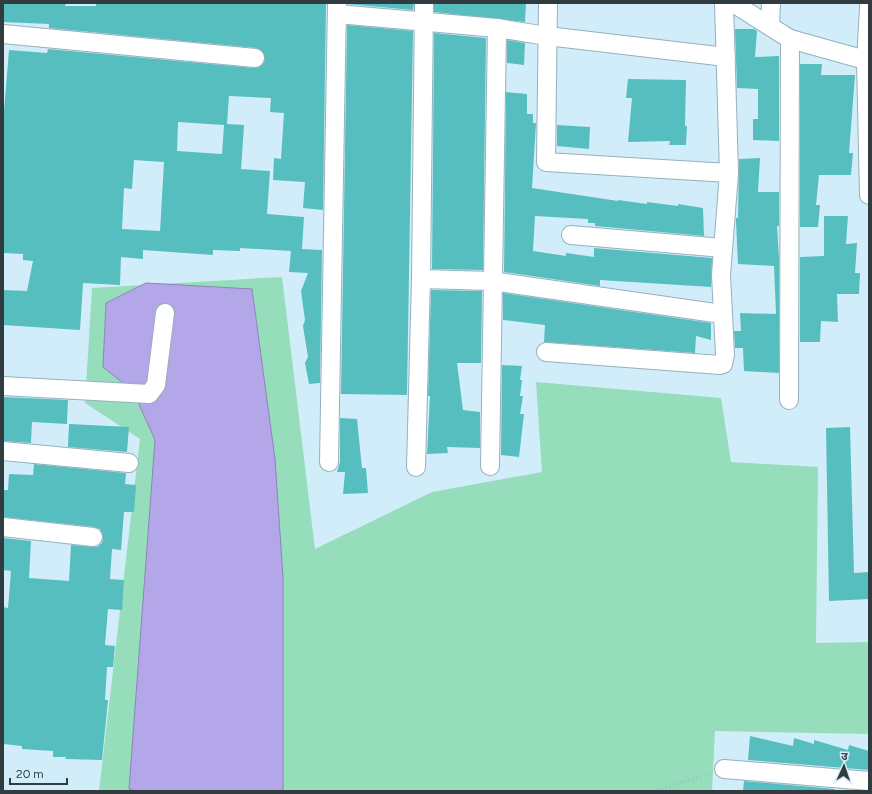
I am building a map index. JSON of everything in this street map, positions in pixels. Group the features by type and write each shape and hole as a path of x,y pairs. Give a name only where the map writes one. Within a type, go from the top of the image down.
{"street":[{"path":"416,466 421,279 424,3"},
{"path":"548,3 546,162 729,173"},
{"path":"546,352 720,365 724,364 725,355 721,275 729,173 724,3"},
{"path":"733,3 790,39 867,61"},
{"path":"770,25 771,3"},
{"path":"869,7 867,61 869,195"},
{"path":"329,462 337,8 424,21 497,28 547,36 726,57"},
{"path":"490,466 497,28"},
{"path":"3,34 256,58"},
{"path":"789,400 790,39"},
{"path":"570,235 723,248"},
{"path":"421,279 492,281 722,314"},
{"path":"3,386 149,394 156,386 165,313"},
{"path":"3,451 129,463"},
{"path":"3,527 93,538"},
{"path":"724,768 869,781"}],"path":[{"path":"654,791 724,768"}],"green space":[{"path":"282,277 315,549 432,492 542,472 536,382 721,398 731,462 818,467 816,643 869,642 869,734 715,731 712,791 99,791 140,439 85,403 92,288"}],"shaded area":[{"path":"146,283 252,289 275,459 283,577 283,791 135,791 129,789 155,440 133,391 103,367 106,303"}],"building":[{"path":"3,3 66,3 65,6 96,6 96,3 326,3 323,210 303,208 305,182 273,180 274,158 281,159 284,113 270,112 271,98 229,96 227,124 244,125 241,169 270,171 267,214 304,217 302,249 322,250 320,383 309,384 305,363 308,357 303,326 305,320 301,291 308,273 289,272 291,251 240,248 240,251 213,250 213,255 143,250 143,259 121,257 120,285 83,283 80,330 3,325 3,290 27,291 33,261 23,260 23,254 3,253 3,123 9,50 47,53 48,49 254,68 263,64 265,59 261,50 256,48 49,28 49,24 3,22","holes":["178,122 224,125 222,154 177,151","134,160 164,162 160,231 122,229 124,188 132,189"]},
{"path":"347,3 414,3 413,10"},
{"path":"434,3 526,3 525,22 434,12"},
{"path":"347,25 413,31 407,395 341,394"},
{"path":"735,29 754,29 757,31 755,57 779,56 779,141 753,140 753,119 758,119 758,89 737,88"},
{"path":"434,33 486,38 483,270 432,269"},
{"path":"507,40 525,43 524,65 507,63"},
{"path":"800,64 822,64 821,75 855,75 849,153 853,153 851,175 819,175 816,205 820,205 818,227 800,227"},
{"path":"628,79 686,80 686,145 669,145 670,141 628,142 632,98 626,98"},
{"path":"506,92 527,94 527,114 533,114 533,123 536,123 532,188 618,201 647,204 647,202 678,206 678,204 703,208 704,236 595,226 595,223 588,223 588,219 535,216 533,251 566,256 566,253 594,257 594,248 712,258 711,287 600,280 600,286 504,272"},
{"path":"557,125 590,127 589,149 557,146"},
{"path":"760,158 758,192 779,192 779,226 777,226 779,257 779,373 744,371 743,348 735,348 734,331 741,331 740,313 776,314 774,266 738,264 736,218 738,218 739,159"},
{"path":"824,216 848,216 846,244 857,243 855,273 860,273 859,294 837,294 838,322 821,321 820,342 800,342 800,257 824,256"},
{"path":"431,290 482,291 481,363 457,363 463,410 480,412 480,448 447,447 448,453 427,454 430,396 428,396"},
{"path":"503,293 711,323 711,340 696,336 695,353 544,342 545,325 503,320"},
{"path":"502,365 522,366 520,396 523,396 520,414 524,414 519,457 501,455"},
{"path":"3,397 68,400 67,424 32,422 31,443 3,441"},
{"path":"340,418 357,419 362,468 366,468 368,493 343,494 345,472 337,472 340,462"},
{"path":"69,424 129,427 127,452 68,447"},
{"path":"850,427 854,573 869,572 869,599 829,601 826,428"},
{"path":"34,464 126,473 125,484 136,485 134,512 124,512 121,550 112,549 110,579 124,580 122,610 108,609 105,645 115,646 113,667 107,667 105,700 108,700 102,760 65,759 66,757 53,757 53,751 22,749 22,746 3,744 3,607 8,608 11,571 3,570 3,538 31,541 29,578 69,581 71,545 97,547 102,543 103,538 100,529 94,527 3,517 3,490 8,490 9,474 33,475"},
{"path":"750,736 793,746 794,738 814,744 814,740 848,750 849,745 869,751 869,770 748,760"},
{"path":"744,781 835,789 834,791 743,791"}]}
